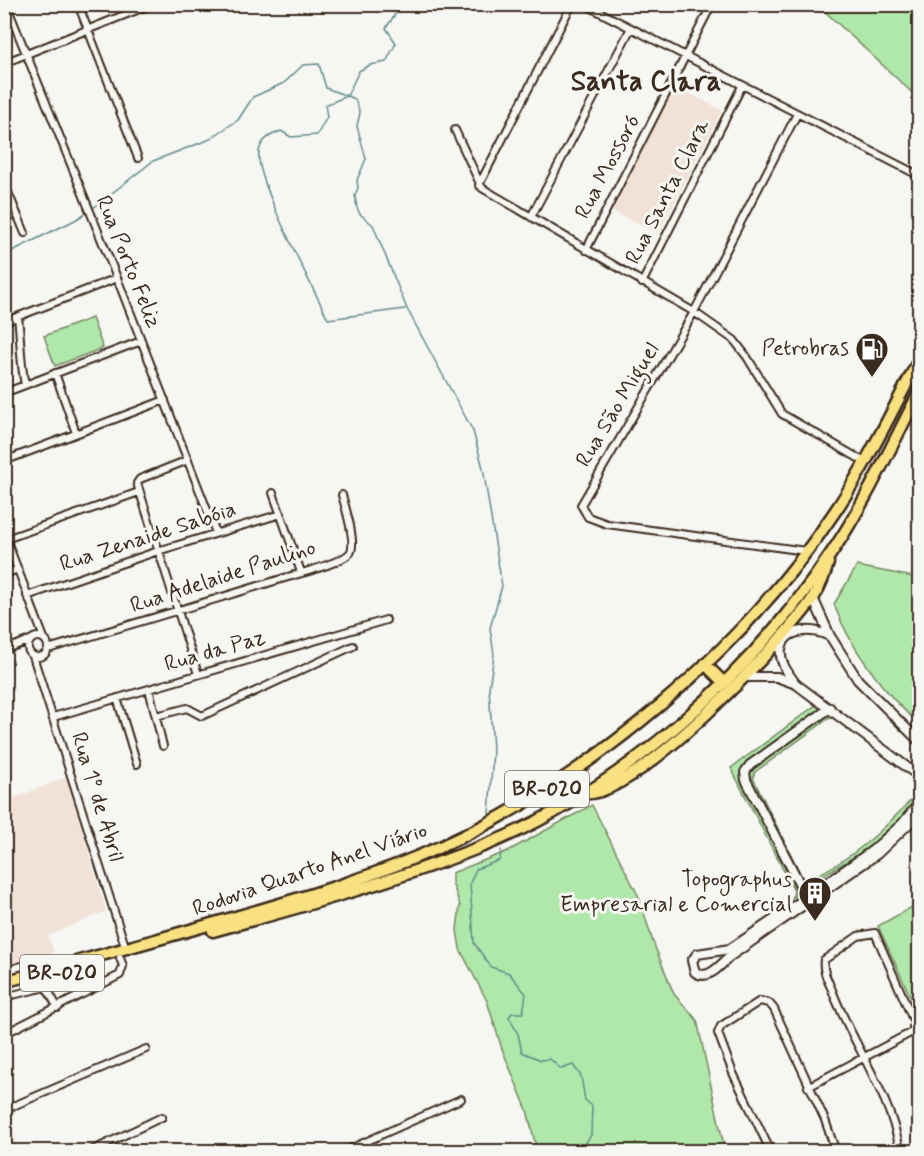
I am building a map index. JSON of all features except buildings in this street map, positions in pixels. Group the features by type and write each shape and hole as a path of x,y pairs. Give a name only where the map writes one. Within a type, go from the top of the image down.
{"highway":[{"name":"Rodovia Quarto Anel Viário","path":"4,989 46,982 123,954 294,900 446,844 542,792 645,718 705,664 766,601 807,551 865,462 918,362"},
{"name":"Rodovia Quarto Anel Viário","path":"4,982 123,954 350,894 495,841 585,794 633,762 698,708 777,626 830,555 868,492 920,391"},
{"path":"585,794 606,792 629,777 684,734 745,677 813,598 830,555"},
{"path":"705,664 724,682"}],"street":[{"name":"Rua Porto Feliz","path":"6,4 83,200 117,278 216,533"},
{"path":"78,4 138,158"},
{"path":"479,185 572,4"},
{"path":"584,4 920,176"},
{"path":"601,12 604,4"},
{"name":"Rua Mossoró","path":"586,249 712,4"},
{"path":"4,63 150,5"},
{"path":"531,218 631,28"},
{"name":"Rua Santa Clara","path":"642,283 742,86"},
{"name":"Rua São Miguel","path":"797,114 694,312 582,500 582,511 588,517 607,524 807,551"},
{"path":"455,130 479,185 531,218 694,312 742,349 782,414 865,462"},
{"path":"4,183 25,233"},
{"path":"4,322 117,278"},
{"path":"18,317 21,341 20,363 25,385"},
{"path":"4,393 141,341"},
{"path":"55,374 76,433"},
{"path":"4,461 165,400"},
{"path":"188,460 140,479 139,492 198,674"},
{"path":"30,640 28,649 33,656 42,656 48,649 5,537 139,492"},
{"path":"273,493 301,572"},
{"name":"Rua Adelaide Paulino","path":"48,649 301,572 351,551 352,536 342,495"},
{"name":"Rua Zenaide Sabóia","path":"27,596 158,550 281,514"},
{"path":"4,574 16,570"},
{"path":"813,598 830,636 858,680 920,742"},
{"name":"Rua da Paz","path":"53,717 386,620"},
{"path":"796,684 782,660 783,643 787,638 802,631 822,632 830,636"},
{"path":"4,650 37,636 44,638"},
{"path":"156,716 188,708 202,716 353,646"},
{"name":"Rua 1º de Abril","path":"33,656 123,954"},
{"path":"745,677 768,676 796,684 920,777"},
{"path":"149,689 163,746"},
{"path":"117,698 138,764"},
{"path":"810,902 746,780 745,772 750,765 830,708"},
{"path":"920,802 902,824 810,902 730,949 716,953 697,954 692,962 693,968 698,975 706,976 878,854 920,813"},
{"path":"808,1087 862,1058 917,1033 917,1020 875,933 864,933 831,952 824,960 823,968 862,1058 883,1097 900,1152"},
{"path":"716,953 721,964"},
{"path":"4,1034 120,975 123,954"},
{"path":"4,971 40,961 61,967"},
{"path":"4,997 46,982 58,1008"},
{"path":"771,1152 719,1038 719,1029 756,1002 769,1003 825,1120 836,1152"},
{"path":"4,1110 146,1049"},
{"path":"343,1152 461,1099"},
{"path":"89,1152 162,1118"}],"shaded area":[{"path":"674,86 722,110 658,234 610,210"},
{"path":"66,777 106,911 48,936 54,953 5,968 5,802"}],"green space":[{"path":"818,5 919,5 919,99"},
{"path":"92,318 103,348 55,366 44,336"},
{"path":"857,566 919,578 919,723 906,712 869,669 840,620 834,604"},
{"path":"816,705 821,709 820,711 748,762 740,775 795,890 795,896 792,899 794,891 731,768"},
{"path":"832,714 919,779 919,782 835,717 828,719 755,772 753,778 804,881 837,864 867,843 919,791 919,798 881,841 807,885 803,883 749,775 753,768 824,716"},
{"path":"592,805 639,897 653,942 674,994 697,1020 725,1151 537,1151 527,1110 502,1049 487,1001 460,949 457,930 460,905 452,882 452,873 508,851"},
{"path":"919,903 920,1007 916,1009 878,926"}],"waterway":[{"path":"402,4 386,28 396,43 386,62 370,65 359,71 347,96 325,105 327,117 317,135 291,137 281,131 264,141 259,152 260,165 275,208 328,319 405,309"},
{"path":"93,208 153,161 208,140 238,120 253,97 284,83 303,65 319,64 326,88 355,99 360,113 357,126 366,159 357,180 358,188 355,195 357,208 360,214 373,225 407,309 473,431 483,468 502,586 490,628 494,655 489,688 493,749 489,816"},
{"path":"4,255 89,211"},
{"path":"501,850 500,860 476,869 470,883 474,943 491,967 509,973 526,994 523,1013 512,1013 509,1017 518,1034 522,1052 541,1060 550,1059 561,1069 573,1065 581,1076 585,1100 592,1106 591,1135 583,1147 584,1152"}],"place":[{"name":"Petrobras","path":"872,378"},
{"name":"Topographus Empresarial e Comercial","path":"815,922"}],"district":[{"name":"Santa Clara","path":"646,82"}]}
